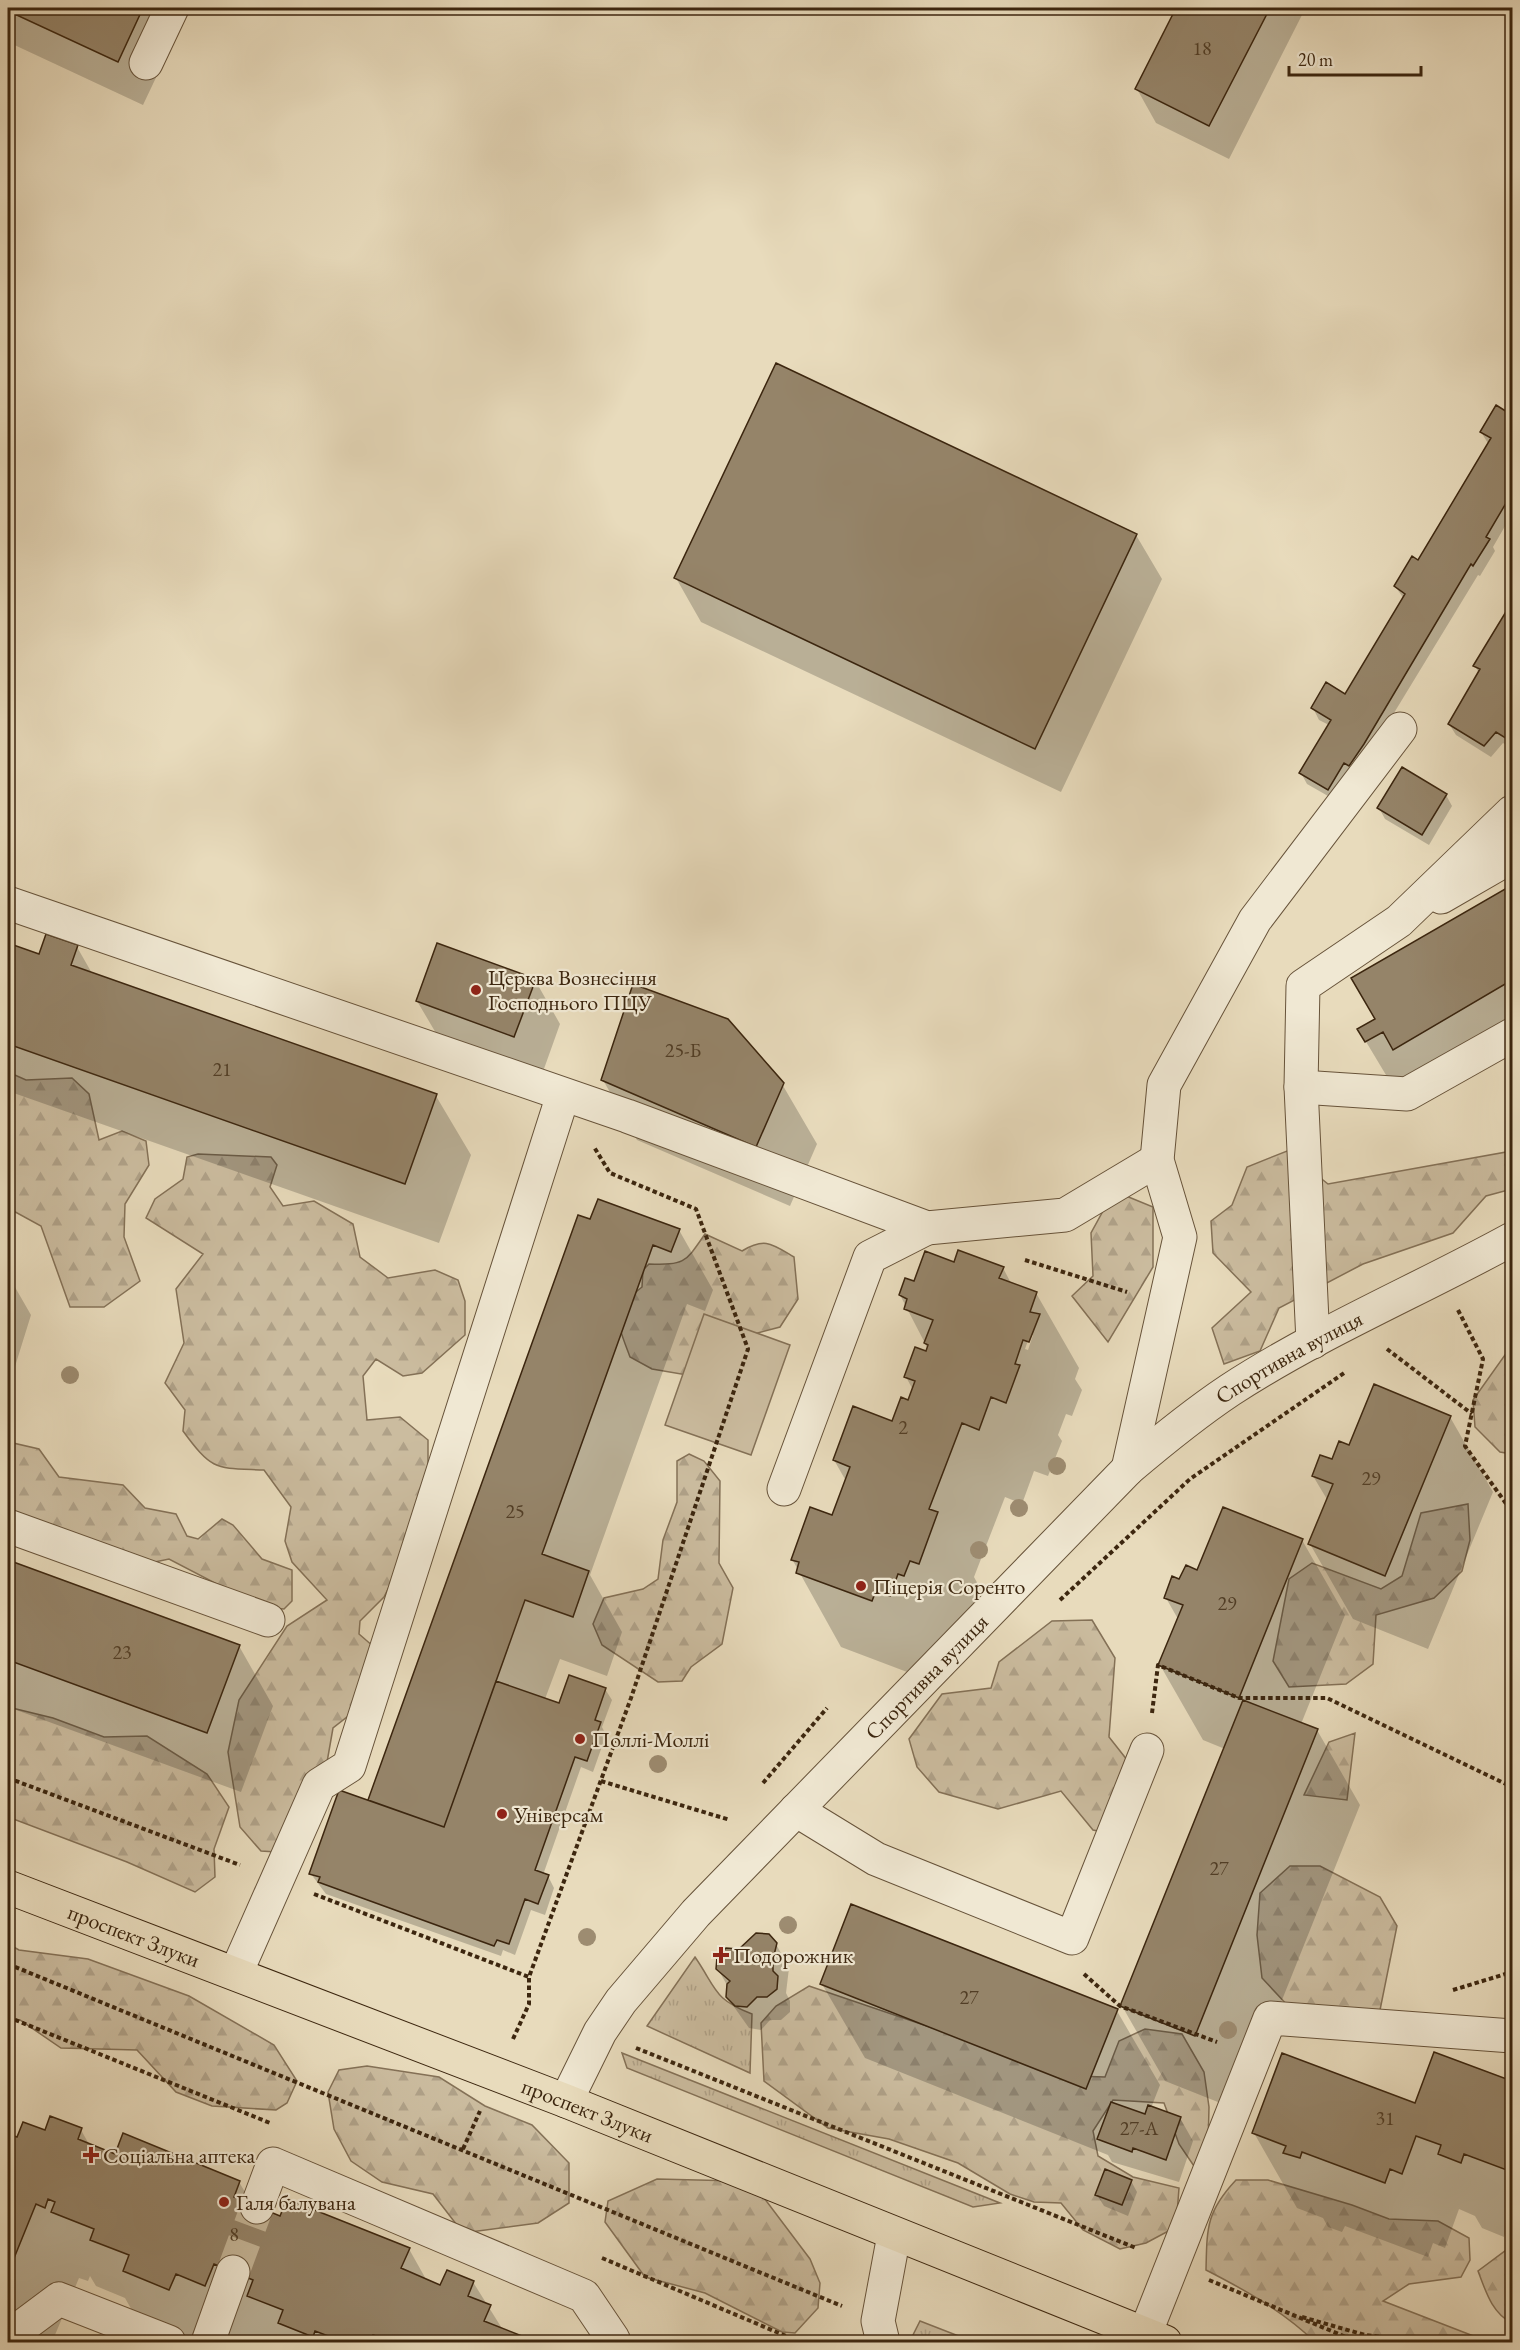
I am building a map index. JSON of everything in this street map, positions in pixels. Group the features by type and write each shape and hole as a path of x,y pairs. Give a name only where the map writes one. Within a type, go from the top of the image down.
{"main road":[{"name":"проспект Злуки","path":"8,1887 566,2101 894,2235 1155,2338"}],"street":[{"path":"146,63 172,8"},
{"path":"1128,1468 1180,1237 1157,1160 1164,1086 1255,920 1400,729"},
{"path":"1399,921 1512,812"},
{"path":"1313,1342 1301,1087 1303,986 1399,921 1512,856"},
{"path":"8,903 563,1095 927,1228"},
{"path":"1301,1087 1407,1094 1512,1035"},
{"path":"236,1973 319,1785 349,1766 563,1095"},
{"path":"784,1489 870,1257 927,1228 1065,1215 1157,1160"},
{"name":"Спортивна вулиця","path":"566,2101 600,2032 621,2001 696,1913 1039,1563 1128,1468 1178,1426 1231,1389 1313,1342 1441,1278 1512,1239"},
{"path":"8,1526 268,1620"},
{"path":"796,1810 876,1859 1072,1938 1148,1750"},
{"path":"1155,2338 1172,2264 1270,2018 1512,2036"},
{"path":"257,2207 273,2164 584,2296 613,2339 612,2343"},
{"path":"880,2332 894,2235"},
{"path":"208,2343 233,2272"},
{"path":"8,2337 59,2299 169,2343"}],"path":[{"path":"529,2004 529,1977 601,1781 748,1349 696,1209 610,1173 563,1095"},
{"path":"1016,1257 1165,1302"},
{"path":"1441,1278 1483,1359 1465,1446 1512,1512"},
{"path":"1383,1346 1472,1414"},
{"path":"1052,1607 1190,1479 1345,1372"},
{"path":"1148,1750 1158,1665 1239,1698 1327,1698 1512,1787"},
{"path":"755,1792 827,1708"},
{"path":"601,1781 731,1821 740,1820"},
{"path":"8,1964 880,2332"},
{"path":"627,2045 1172,2264 1358,2343"},
{"path":"1281,2311 1365,2335 1425,2343"}],"green space":[{"path":"8,1072 26,1080 72,1078 89,1094 99,1140 122,1131 146,1141 149,1165 125,1204 124,1237 140,1281 104,1307 70,1307 41,1226 8,1208"},
{"path":"1287,1151 1328,1184 1512,1151 1512,1189 1486,1196 1453,1233 1363,1264 1279,1308 1260,1351 1224,1364 1212,1328 1251,1292 1213,1253 1211,1221 1232,1205 1247,1167"},
{"path":"198,1154 271,1157 277,1165 270,1187 283,1206 314,1201 353,1224 360,1257 388,1278 435,1270 458,1280 465,1301 465,1335 422,1373 403,1376 376,1359 363,1376 367,1420 400,1417 428,1440 428,1509 384,1597 360,1621 359,1634 374,1647 366,1702 333,1728 326,1768 292,1853 261,1851 240,1827 228,1752 239,1700 287,1626 327,1600 292,1562 285,1541 291,1507 264,1470 225,1468 209,1461 183,1431 185,1410 165,1383 184,1343 176,1289 203,1254 146,1218 155,1199 183,1179 187,1157"},
{"path":"1114,1191 1153,1207 1153,1267 1108,1342 1072,1296 1093,1276 1091,1233"},
{"path":"705,1234 742,1251 763,1243 794,1257 798,1299 780,1327 713,1345 687,1375 652,1369 630,1357 620,1326 621,1311 642,1287 643,1270 649,1264 670,1264 683,1260 693,1251"},
{"path":"704,1314 790,1345 751,1455 665,1425"},
{"path":"1512,1345 1512,1454 1500,1452 1475,1427 1473,1400"},
{"path":"8,1438 9,1442 39,1449 59,1477 123,1485 145,1508 176,1514 187,1536 198,1539 222,1519 233,1525 262,1559 292,1570 292,1601 284,1609 261,1607 169,1559 102,1573 8,1513"},
{"path":"689,1454 704,1461 720,1481 719,1563 733,1588 722,1644 691,1667 682,1681 658,1682 602,1645 593,1624 604,1598 643,1589 658,1579 663,1540 677,1502 677,1461"},
{"path":"1468,1504 1470,1540 1462,1571 1434,1598 1376,1615 1373,1664 1346,1684 1289,1687 1273,1661 1289,1579 1312,1563 1381,1589 1402,1576 1421,1513"},
{"path":"1092,1620 1115,1658 1109,1737 1135,1770 1113,1834 1093,1830 1061,1791 998,1809 939,1792 917,1767 909,1739 942,1694 991,1688 999,1662 1052,1621"},
{"path":"8,1707 53,1718 104,1737 147,1736 207,1774 229,1807 214,1849 215,1877 195,1892 127,1862 8,1817"},
{"path":"1355,1733 1347,1800 1304,1795 1329,1742"},
{"path":"1290,1866 1320,1866 1380,1897 1397,1926 1380,2010 1304,2023 1262,1978 1257,1935 1260,1893"},
{"path":"8,1944 19,1950 88,1959 189,1996 274,2045 297,2081 287,2103 276,2110 212,2106 176,2092 137,2050 61,2048 20,2020 8,2018"},
{"path":"695,1957 723,1998 739,2009 752,2014 750,2073 647,2026"},
{"path":"809,1986 1074,2076 1105,2077 1119,2041 1145,2029 1182,2034 1204,2072 1209,2107 1208,2147 1196,2169 1179,2144 1164,2103 1113,2100 1093,2131 1098,2156 1133,2177 1179,2188 1176,2227 1146,2243 1120,2249 1083,2230 1061,2203 1034,2202 1010,2194 958,2163 889,2139 828,2128 764,2081 761,2023 776,2006"},
{"path":"622,2053 1000,2203 973,2207 627,2068"},
{"path":"367,2066 439,2077 485,2106 532,2125 569,2163 569,2203 538,2223 463,2233 433,2194 382,2182 351,2161 334,2129 328,2092 339,2070"},
{"path":"657,2179 738,2181 761,2194 810,2259 820,2283 818,2308 795,2333 782,2332 705,2293 645,2277 605,2222 608,2201"},
{"path":"1236,2180 1268,2180 1352,2205 1389,2219 1438,2221 1469,2238 1470,2260 1461,2277 1409,2284 1383,2301 1489,2342 1315,2342 1290,2320 1263,2302 1206,2270 1210,2221 1219,2202"},
{"path":"1506,2226 1512,2227 1512,2323 1499,2314 1495,2308 1478,2271 1506,2250"},
{"path":"920,2321 974,2342 913,2342 913,2335"}],"building":[{"path":"8,8 143,8 118,62 8,11"},
{"path":"1176,8 1270,8 1209,126 1135,89"},
{"path":"776,363 1137,534 1035,749 674,578"},
{"path":"1496,405 1512,415 1512,493 1486,537 1490,539 1473,566 1471,564 1364,744 1349,766 1344,763 1328,790 1299,773 1331,720 1311,708 1326,682 1345,694 1405,594 1394,586 1412,556 1418,560 1491,438 1480,432"},
{"path":"1512,609 1512,742 1496,732 1484,746 1448,724 1480,669 1473,666 1507,610 1511,612"},
{"path":"1402,767 1447,794 1422,835 1377,808"},
{"path":"1512,885 1512,980 1393,1050 1383,1032 1365,1042 1357,1029 1375,1019 1351,978"},
{"path":"46,934 78,945 71,965 437,1094 405,1184 8,1044 8,943 39,954"},
{"name":"Церква Вознесіння Господнього ПЦУ","path":"437,943 536,979 514,1037 416,1001"},
{"path":"633,984 728,1019 784,1083 756,1147 601,1080"},
{"path":"598,1199 680,1229 671,1252 653,1245 542,1554 589,1571 573,1617 525,1600 444,1827 368,1800 578,1215 590,1219"},
{"path":"958,1250 1004,1267 999,1278 1037,1292 1030,1312 1040,1314 1029,1342 1023,1340 1015,1364 1020,1365 1006,1403 991,1397 979,1430 962,1423 929,1509 938,1512 919,1564 910,1561 904,1576 898,1574 890,1596 876,1591 872,1601 796,1573 799,1562 791,1560 810,1507 832,1515 850,1467 833,1460 853,1406 892,1421 901,1397 908,1400 915,1381 904,1377 915,1347 926,1351 928,1345 924,1343 933,1320 904,1309 907,1299 899,1295 905,1278 914,1281 925,1251 954,1262"},
{"path":"1374,1384 1451,1416 1385,1576 1308,1544 1333,1484 1312,1476 1320,1455 1332,1459 1339,1441 1349,1445"},
{"path":"1223,1507 1303,1539 1239,1698 1158,1665 1183,1605 1164,1598 1172,1576 1179,1579 1186,1565 1197,1570"},
{"path":"8,1560 240,1645 207,1733 8,1660"},
{"name":"Універсам","path":"569,1675 606,1688 595,1720 601,1722 587,1761 575,1757 535,1870 549,1875 538,1904 525,1899 509,1944 497,1940 494,1946 318,1882 320,1877 309,1874 339,1790 444,1827 496,1681 559,1703"},
{"path":"1243,1700 1318,1729 1195,2036 1120,2006"},
{"path":"851,1904 1118,2009 1086,2089 820,1984"},
{"path":"756,1933 769,1934 777,1943 773,1971 778,1976 777,1989 767,1997 757,1997 747,2007 735,2006 726,1997 727,1984 730,1981 716,1969 717,1957 726,1948 739,1949"},
{"path":"1434,2052 1512,2081 1512,2172 1464,2154 1461,2163 1438,2154 1441,2145 1416,2136 1402,2174 1390,2169 1385,2183 1302,2152 1300,2158 1283,2153 1286,2146 1252,2133 1282,2053 1415,2103"},
{"path":"1111,2102 1145,2114 1148,2105 1181,2117 1166,2160 1133,2148 1132,2152 1097,2139"},
{"path":"50,2116 82,2128 78,2139 115,2154 123,2133 240,2181 234,2197 280,2216 287,2199 410,2248 401,2268 440,2285 447,2270 474,2281 468,2296 491,2305 484,2321 532,2340 531,2342 393,2342 373,2335 370,2342 344,2342 315,2331 313,2337 278,2323 283,2310 247,2296 253,2280 214,2264 205,2286 176,2274 169,2290 123,2271 129,2255 90,2240 94,2229 51,2212 55,2202 48,2199 45,2208 36,2204 8,2273 8,2134 17,2137 23,2122 45,2130"},
{"path":"1105,2169 1132,2180 1122,2205 1095,2195"}],"tunnel":[{"path":"233,2272 257,2207"}],"place":[{"name":"Церква Вознесіння Господнього ПЦУ","path":"476,990"},
{"name":"Піцерія Соренто","path":"861,1586"},
{"name":"Поллі-Моллі","path":"580,1739"},
{"name":"Універсам","path":"502,1814"},
{"name":"Подорожник","path":"721,1955"},
{"name":"Соціальна аптека","path":"91,2155"},
{"name":"Галя балувана","path":"224,2202"}]}
